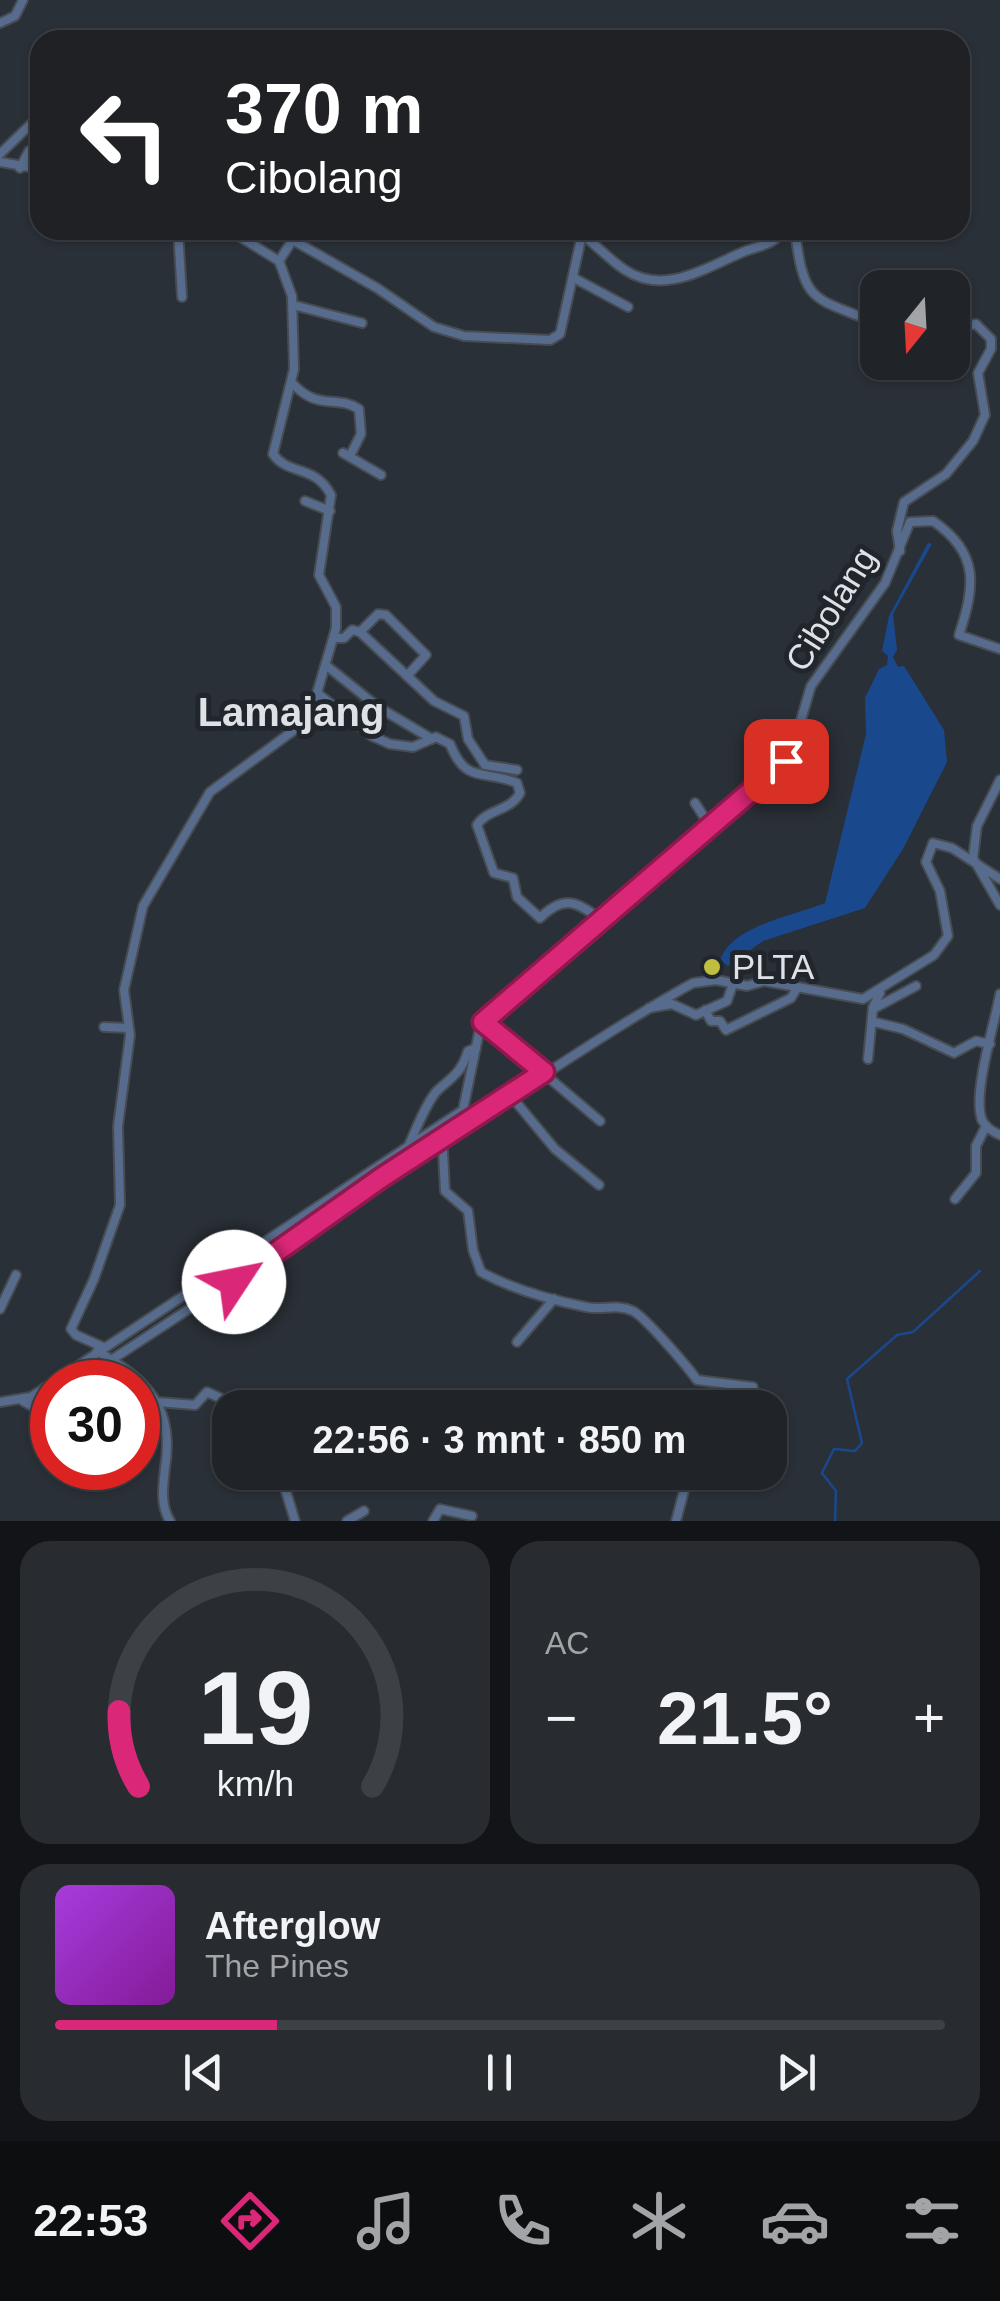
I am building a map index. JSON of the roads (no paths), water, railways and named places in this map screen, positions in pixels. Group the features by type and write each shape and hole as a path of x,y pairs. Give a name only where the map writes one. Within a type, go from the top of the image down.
{"street":[{"path":"0,23 15,16 23,0"},
{"path":"0,154 30,124"},
{"path":"20,168 29,151"},
{"path":"0,162 30,167"},
{"path":"179,240 182,298"},
{"path":"248,240 279,261 292,305 296,342 292,382 274,454 280,463 321,480 331,496 319,574 336,607 335,638 317,693 301,724 210,792 170,866 146,897 124,990 128,1028 117,1140 120,1205 94,1279 71,1328 76,1335 112,1360 544,1072 693,984 716,980 747,986 764,981 860,999 882,989 934,955 948,936 950,926 940,891 926,862 930,846 936,842 974,860 1000,879"},
{"path":"279,261 290,240"},
{"path":"293,240 377,288 434,327 464,336 558,338 582,240"},
{"path":"591,240 626,270 670,279 702,273 777,240"},
{"path":"796,240 799,263 812,294 824,304 860,317"},
{"path":"574,278 628,307"},
{"path":"292,305 362,324"},
{"path":"900,551 897,531 904,502 952,468 985,416 978,373 991,349 990,335 976,324 970,326"},
{"path":"292,382 318,402 352,404 359,409 361,434 346,455 381,475"},
{"path":"305,501 330,518"},
{"name":"Cibolang","path":"483,1022 790,757 811,686 872,603 900,551 909,524 933,521 956,539 970,565 968,600 959,636 1000,649"},
{"path":"360,632 378,614 386,615 426,654 407,676"},
{"path":"335,638 344,638 352,630 360,632 445,710 464,716 468,739 485,765 516,770"},
{"path":"327,666 378,707 450,744 456,760 467,771 513,780 520,787 514,804 480,819 477,825 494,872 513,878 515,894 540,918 555,906 580,903 601,920"},
{"path":"317,693 372,736 390,744 413,747 432,738"},
{"path":"1000,780 978,826 974,860 1000,905"},
{"path":"695,804 710,826"},
{"path":"649,1008 672,1004 696,1015 726,1001 732,984"},
{"path":"873,1009 916,986"},
{"path":"706,1010 711,1021 720,1021 726,1030 792,998 797,988"},
{"path":"868,1059 873,1009 882,989"},
{"path":"1000,994 980,1115 986,1126 1000,1134"},
{"path":"0,1402 20,1400 463,1110 483,1022 600,1120"},
{"path":"874,1022 902,1029 954,1053 976,1041 990,1044"},
{"path":"104,1026 128,1028"},
{"path":"407,1148 436,1090 449,1084 463,1068 468,1051 476,1048"},
{"path":"511,1096 555,1149 600,1185"},
{"path":"955,1199 976,1173 976,1146 986,1126"},
{"path":"430,1147 446,1156 445,1191 468,1211 481,1272 590,1308 614,1305 632,1311 666,1341 697,1380 752,1387"},
{"path":"0,1309 16,1275"},
{"path":"518,1342 554,1298"},
{"path":"160,1402 195,1404 207,1392 212,1394"},
{"path":"20,1400 30,1405"},
{"path":"160,1413 168,1436 162,1498 170,1521"},
{"path":"286,1490 295,1521"},
{"path":"676,1521 684,1490"},
{"path":"433,1521 440,1509 472,1516"},
{"path":"347,1521 364,1511"}],"water":[{"path":"928,543 932,544 893,614 897,650 893,657 898,667 904,666 944,730 947,762 903,849 865,908 763,941 728,966 720,960 737,938 765,923 825,903 866,734 865,698 879,669 887,665 888,656 882,651 889,616"}],"waterway":[{"path":"835,1521 836,1491 822,1473 834,1449 855,1451 862,1443 847,1379 897,1335 913,1332 980,1271"}],"place":[{"name":"PLTA","path":"712,967"}],"district":[{"name":"Lamajang","path":"291,712"}]}
